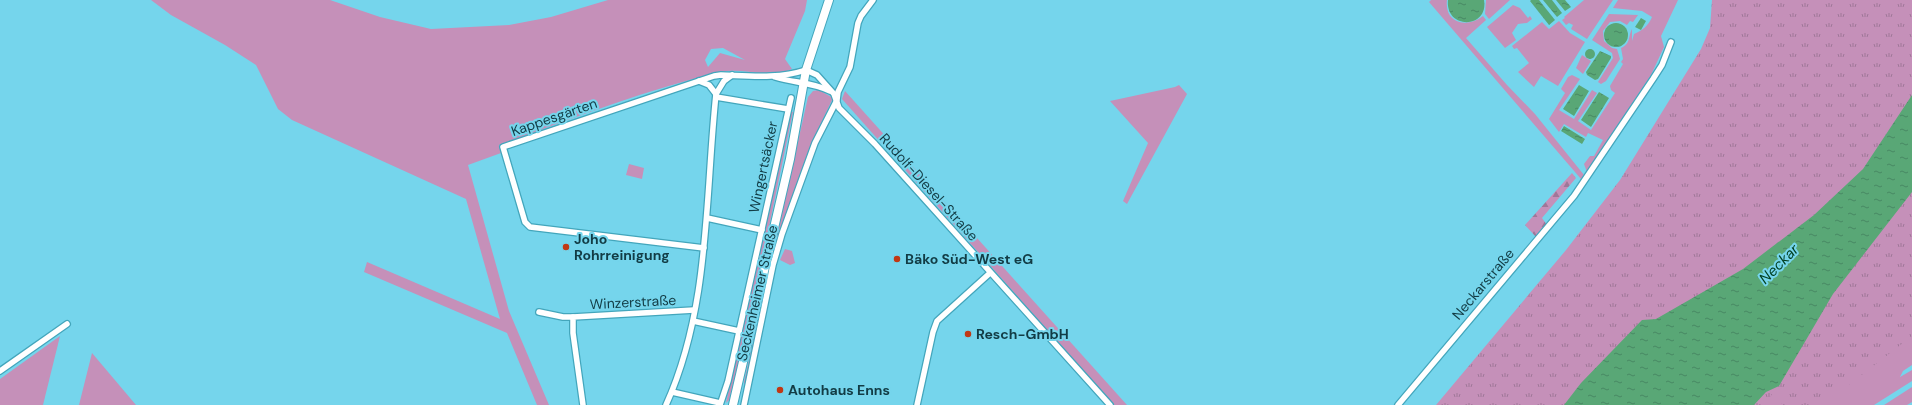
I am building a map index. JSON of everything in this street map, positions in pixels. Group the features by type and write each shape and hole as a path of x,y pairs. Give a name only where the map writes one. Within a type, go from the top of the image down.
{"street":[{"path":"733,405 795,136 806,70 829,0"},
{"path":"825,12 834,0"},
{"name":"Seckenheimer Straße","path":"744,405 772,272 782,234 815,143 837,100 838,92 853,57 858,23 872,1"},
{"name":"Neckarstraße","path":"1398,405 1574,196 1662,65 1671,42"},
{"name":"Rudolf-Diesel-Straße","path":"806,70 817,75 837,100 840,108 875,144 1110,405"},
{"name":"Kappesgärten","path":"704,248 530,228 525,222 503,147 721,74 773,77 791,75 806,70"},
{"path":"666,405 682,364 693,321 704,248 716,96 724,81 732,75"},
{"name":"Kappesgärten","path":"773,77 795,83 804,83"},
{"name":"Wingertsäcker","path":"699,81 709,86 716,96 788,110"},
{"name":"Rudolf-Diesel-Straße","path":"804,83 812,83 830,91"},
{"name":"Wingertsäcker","path":"672,392 720,404 728,381 791,98"},
{"name":"Wingertsäcker","path":"707,218 762,230"},
{"path":"917,405 933,332 937,321 990,273"},
{"name":"Winzerstraße","path":"539,312 563,317 573,317 694,310"},
{"name":"Winzerstraße","path":"573,317 573,333 583,405"},
{"path":"693,321 739,331"},
{"path":"0,371 67,324"}],"green space":[{"path":"151,0 330,0 380,17 431,29 509,25 551,17 608,0 807,0 805,11 785,59 792,69 774,73 738,71 720,72 664,87 499,145 501,153 468,165 509,311 549,405 537,405 507,333 364,272 367,262 500,319 466,199 292,120 278,109 256,65 225,45 171,15","holes":["723,48 745,60 720,53 708,67 705,60 711,49"]},
{"path":"1431,0 1447,0 1449,14 1458,22 1470,22 1483,16 1486,20 1466,38 1507,85 1535,114 1584,175 1581,179 1429,2"},
{"path":"1486,0 1510,0 1489,19 1485,14"},
{"path":"1584,0 1613,0 1587,39 1571,29 1573,25 1569,23 1566,25 1562,20"},
{"path":"1618,0 1678,0 1661,36 1664,47 1651,75 1587,172 1584,164 1590,156 1594,156 1603,140 1588,133 1586,137 1564,124 1559,132 1549,119 1565,93 1561,89 1568,77 1572,75 1580,79 1559,110 1574,119 1592,90 1597,93 1578,121 1591,130 1615,93 1611,90 1610,86 1623,64 1621,62 1623,59 1621,48 1628,42 1632,29 1632,41 1634,34 1645,27 1652,17 1642,11 1613,8"},
{"path":"1712,0 1912,0 1912,336 1823,405 1783,405 1773,393 1764,405 1436,405 1566,250 1620,180 1701,49 1710,28"},
{"path":"1513,5 1520,8 1528,18 1530,16 1532,19 1527,23 1518,24 1512,33 1516,40 1505,48 1487,27"},
{"path":"1609,14 1638,15 1633,22 1630,21 1627,25 1620,21 1610,22 1603,31 1604,41 1612,48 1617,49 1620,59 1606,81 1601,84 1598,82 1613,58 1612,53 1592,40"},
{"path":"1559,21 1570,33 1585,42 1558,86 1541,76 1534,87 1518,72 1529,63 1517,48 1514,49 1512,46 1542,22 1549,29"},
{"path":"1582,55 1591,61 1583,74 1576,68"},
{"path":"1179,85 1187,94 1127,204 1123,201 1148,143 1110,101"},
{"path":"819,90 833,98 812,142 772,262 746,390 744,382 808,97 813,91"},
{"path":"845,91 1127,405 1114,405 842,99"},
{"path":"790,111 793,112 753,303 729,400 726,403"},
{"path":"629,164 644,168 642,179 626,175"},
{"path":"1572,173 1576,178 1542,218 1547,225 1536,237 1525,225"},
{"path":"1912,192 1912,365 1903,371 1900,377 1912,370 1912,381 1874,405 1754,405"},
{"path":"785,249 792,251 795,263 790,265 780,260"},
{"path":"60,336 43,405 0,405 0,379"},
{"path":"92,353 136,405 79,405"},
{"path":"1912,387 1912,402 1907,405 1884,405"}],"water":[{"path":"1448,0 1484,0 1484,10 1474,21 1459,21 1453,17 1449,10"},
{"path":"1539,0 1555,20 1549,25 1530,1"},
{"path":"1543,0 1552,0 1562,13 1557,17"},
{"path":"1556,0 1565,0 1571,7 1565,11"},
{"path":"1641,18 1646,21 1641,30 1635,27"},
{"path":"1616,23 1625,26 1628,35 1625,44 1616,47 1607,44 1604,35 1607,26"},
{"path":"1588,49 1592,49 1594,50 1594,58 1588,59 1585,56 1585,52"},
{"path":"1600,51 1611,56 1611,58 1598,79 1595,80 1587,75 1586,72"},
{"path":"1579,85 1589,91 1574,116 1563,109"},
{"path":"1599,92 1609,98 1591,127 1581,120"},
{"name":"Neckar","path":"1912,95 1912,192 1833,294 1779,386 1766,392 1754,405 1564,405 1581,383 1642,320 1656,319 1743,269 1814,215 1863,169"},
{"path":"1564,126 1585,139 1582,144 1561,131"}],"place":[{"name":"Joho Rohrreinigung","path":"566,247"},
{"name":"Bäko Süd-West eG","path":"897,259"},
{"name":"Resch-GmbH","path":"968,334"},
{"name":"Autohaus Enns","path":"780,390"}]}
